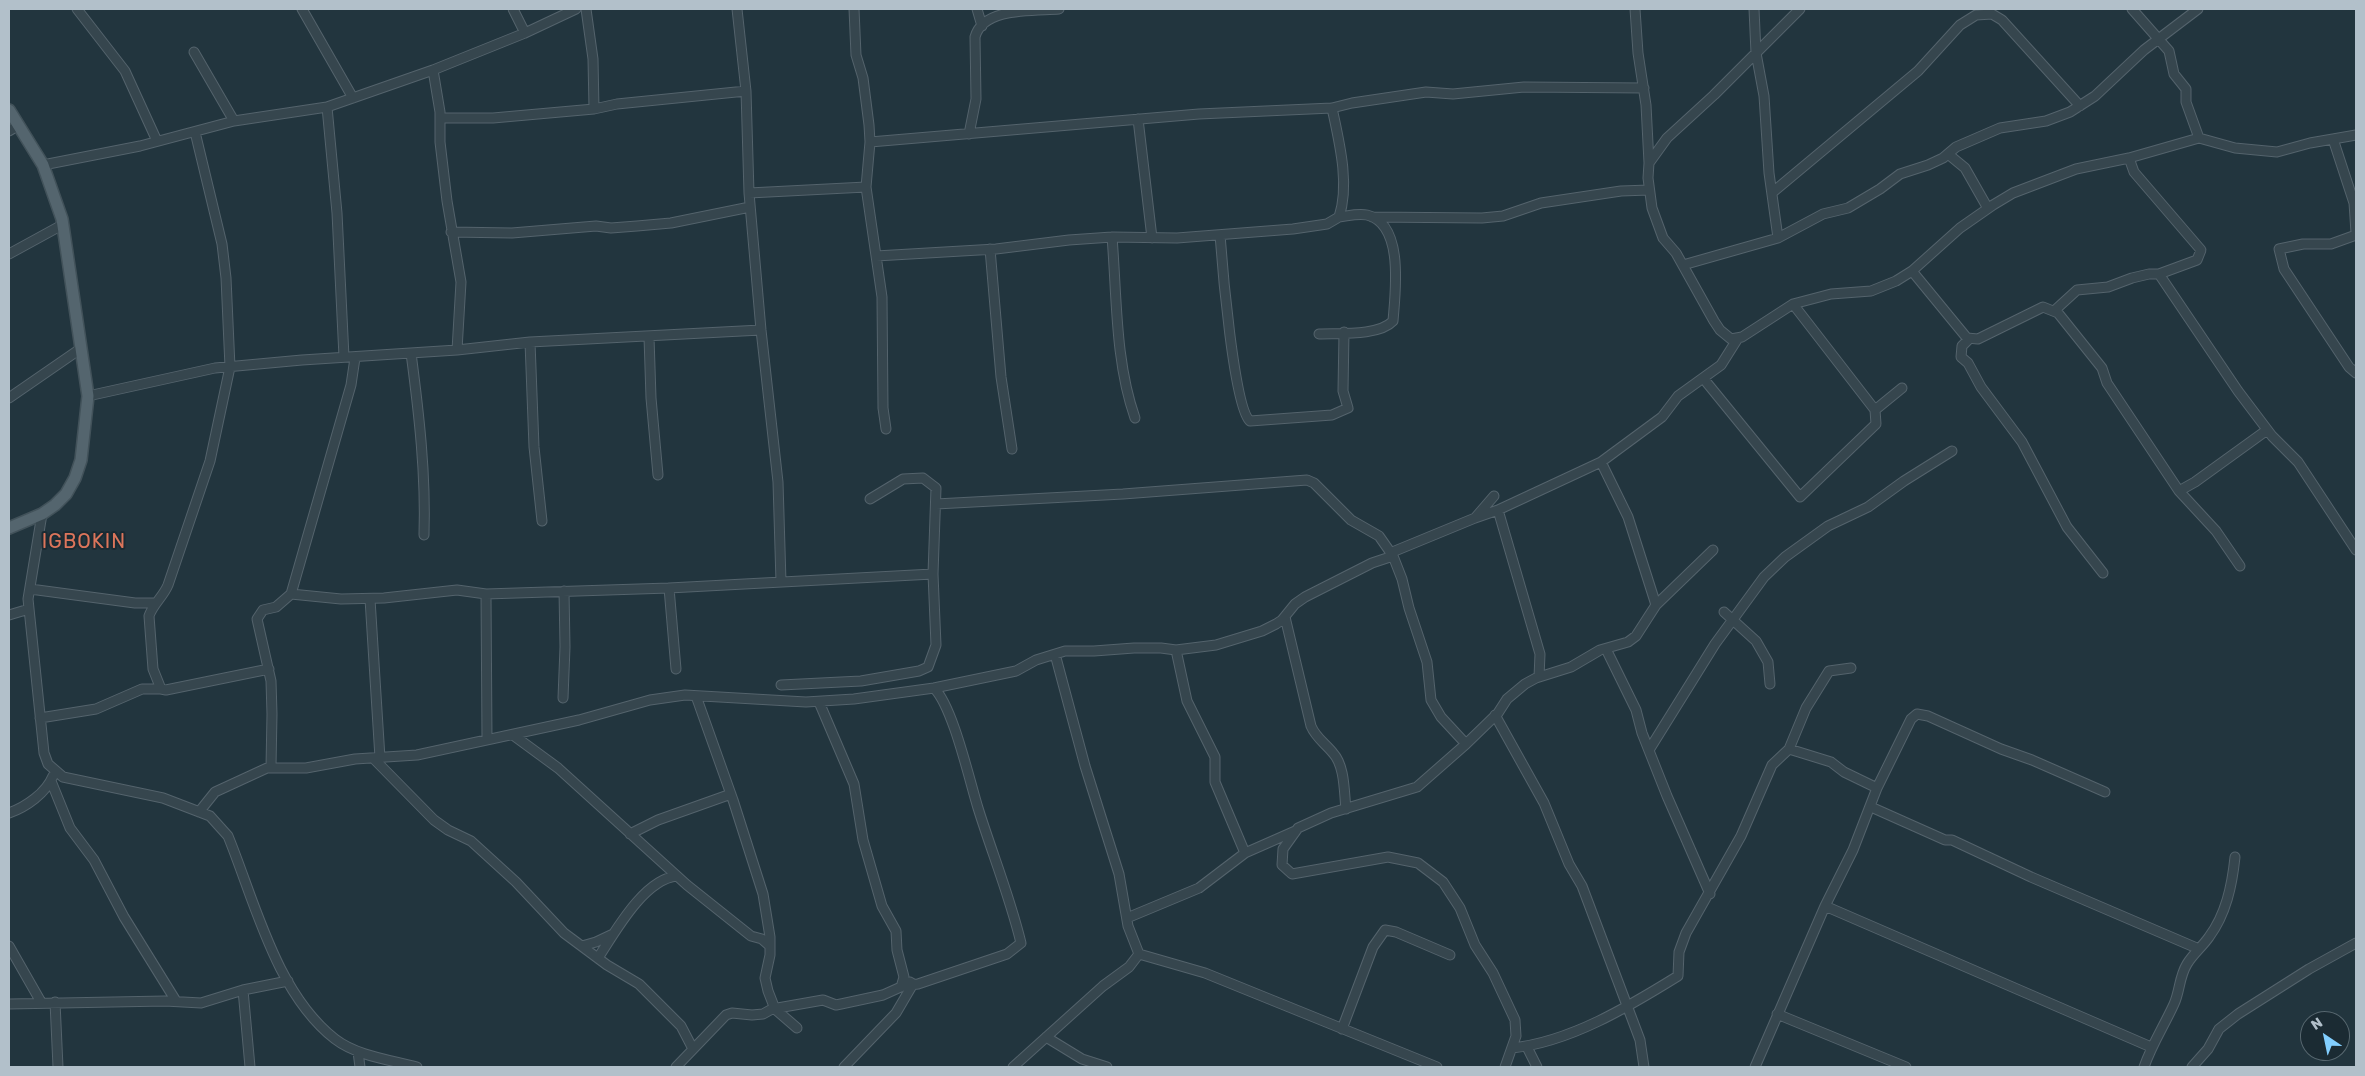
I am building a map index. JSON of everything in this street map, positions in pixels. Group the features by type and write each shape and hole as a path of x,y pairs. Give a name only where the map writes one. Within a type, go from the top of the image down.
{"main road":[{"path":"9,110 43,165 62,225 88,396 81,460 75,478 66,494 42,514 9,528"}],"street":[{"path":"77,9 125,71 157,141"},
{"path":"302,9 354,98"},
{"path":"513,9 525,34"},
{"path":"43,165 157,141 234,121 327,107 433,70 525,34 576,9"},
{"path":"586,9 593,59 594,109"},
{"path":"737,9 746,91 750,207 761,330 778,482 781,582"},
{"path":"854,9 856,54 863,78 870,142 866,187 882,297 883,408 886,429"},
{"path":"977,9 982,26"},
{"path":"969,134 976,99 977,30 988,20 1008,13 1059,9"},
{"path":"1636,9 1638,53 1644,88 1649,190 1652,208 1663,238 1676,253 1720,330 1731,338 1738,338"},
{"path":"1754,9 1756,53 1764,96 1769,173 1778,238"},
{"path":"1649,163 1668,138 1800,9"},
{"path":"2132,9 2157,39 2169,50 2174,74 2186,89 2186,102 2199,138"},
{"path":"1683,265 1778,238 1823,214 1848,208 1880,189 1895,176 1928,165 1948,154 1956,147 2000,128 2046,121 2080,106 2095,96 2157,39 2198,9"},
{"path":"1773,192 1918,71 1960,25 1976,15 1992,14 2002,20 2080,106"},
{"path":"194,52 234,121"},
{"path":"433,70 440,118 440,142 451,232 461,282 457,350"},
{"path":"870,142 1200,114 1332,108 1352,103 1426,92 1453,94 1524,87 1644,88"},
{"path":"440,118 493,118 594,109 618,104 746,91"},
{"path":"327,107 337,214 344,357"},
{"path":"1332,108 1342,149 1343,207 1340,217"},
{"path":"1138,119 1152,238"},
{"path":"9,132 19,125"},
{"path":"161,689 154,673 149,616 151,608 168,585 210,461 230,367 226,278 222,244 195,132"},
{"path":"199,812 215,792 258,771 271,767 306,768 336,761 417,755 579,720 650,700 696,696 820,702 854,699 934,688 1016,671 1065,651 1094,652 1134,648 1176,650 1216,645 1262,631 1283,622 1295,604 1305,597 1372,563 1474,518 1498,510 1601,462 1662,417 1678,396 1721,365 1738,338 1794,304 1831,294 1871,291 1896,281 1912,271 1960,228 2013,193 2076,169 2129,158 2199,138 2235,148 2260,152 2277,152 2356,135"},
{"path":"2333,139 2354,203 2356,234 2331,244 2303,244 2280,249 2284,269 2349,367 2356,373"},
{"path":"1948,154 1965,168 1986,204"},
{"path":"2054,311 2078,290 2108,287 2132,278 2159,274 2197,260 2201,250 2134,172 2129,158"},
{"path":"749,192 866,187"},
{"path":"876,256 990,249 1112,237 1152,238 1220,235 1293,229 1327,224 1340,217 1360,214 1372,217 1482,218 1503,216 1541,203 1621,190 1649,190"},
{"path":"451,232 512,233 596,226 611,228 637,226 672,223 750,207"},
{"path":"1319,334 1374,331 1386,327 1393,321 1397,271 1394,256 1387,232 1372,217"},
{"path":"9,254 62,225"},
{"path":"1220,235 1224,292 1232,345 1243,412 1250,421 1332,416 1348,408 1343,391 1344,332"},
{"path":"1112,237 1121,361 1126,393 1135,418"},
{"path":"990,249 998,315 1001,377 1012,449"},
{"path":"1912,271 1969,339"},
{"path":"2159,274 2238,391 2267,430 2298,462 2356,550"},
{"path":"1704,378 1800,497 1876,424 1875,410 1794,304"},
{"path":"2103,573 2067,527 2022,442 1981,387 1968,363 1960,357 1962,346 1969,339 1978,339 2043,306 2058,313 2102,368 2107,383 2179,491 2216,531 2240,566"},
{"path":"88,396 215,368 457,350 530,342 761,330"},
{"path":"649,337 651,398 658,475"},
{"path":"530,342 534,447 542,521"},
{"path":"9,398 80,349"},
{"path":"411,353 421,425 425,502 424,535"},
{"path":"271,767 272,714 269,669 257,626 258,614 263,610 276,607 291,594 351,385 356,358"},
{"path":"1875,410 1902,388"},
{"path":"2179,491 2195,482 2267,430"},
{"path":"1649,750 1732,620 1764,577 1785,557 1828,526 1868,507 1904,481 1952,451"},
{"path":"1601,462 1628,517 1656,604"},
{"path":"781,684 861,680 919,671 928,667 936,645 933,574 936,488 923,478 903,479 870,499"},
{"path":"936,504 1124,494 1307,480 1314,483 1351,520 1379,536 1392,554 1402,579 1409,608 1427,662 1431,700 1441,717 1466,744"},
{"path":"1474,518 1494,496"},
{"path":"1498,510 1540,654 1539,677"},
{"path":"42,514 30,589 29,609 44,753 48,764 63,777 164,798 218,822 228,836 268,943 288,981 321,1026 336,1040 358,1052 417,1067"},
{"path":"1127,918 1199,888 1245,853 1331,813 1417,788 1466,744 1495,715 1515,691 1539,677 1570,667 1600,650 1620,646 1636,636 1656,604 1714,550"},
{"path":"291,594 341,599 457,590 486,594 669,588 933,574"},
{"path":"669,588 676,669"},
{"path":"30,589 135,603 156,603"},
{"path":"563,698 565,648 564,591"},
{"path":"486,594 487,739"},
{"path":"370,598 377,758 434,820 448,830 471,841 486,858 516,882 564,933 598,958 639,984 681,1026 694,1050"},
{"path":"9,615 29,609"},
{"path":"1724,612 1756,641 1768,662 1770,684"},
{"path":"1283,622 1302,683 1311,726 1315,736 1334,753 1340,766 1346,809"},
{"path":"1176,650 1187,701 1215,758 1214,782 1245,853"},
{"path":"1606,650 1636,710 1649,750 1710,894"},
{"path":"1055,654 1085,766 1119,874 1128,926 1139,954"},
{"path":"1512,1048 1546,1043 1585,1028 1678,976 1679,952 1684,939 1741,836 1772,765 1789,749 1806,708 1829,671 1851,668"},
{"path":"40,718 96,708 142,689 166,690 269,669"},
{"path":"142,689 154,673"},
{"path":"676,1067 726,1015 732,1013 752,1015 823,1000 836,1005 883,995 901,986 913,984 1007,954 1021,943 1015,916 978,809 948,712 939,693 934,688"},
{"path":"696,696 731,794 762,894 770,946 765,978 775,1009 797,1028"},
{"path":"820,702 854,784 863,840 882,906 896,931 897,950 904,977 901,986"},
{"path":"1755,1067 1825,906 1871,807 1877,788 1911,719 1917,714 1928,716 2104,792"},
{"path":"1495,715 1551,816 1570,864 1582,886 1640,1040 1644,1067"},
{"path":"512,735 558,768 671,874 751,936 762,939 770,946"},
{"path":"1789,749 1832,762 1844,772 1877,788"},
{"path":"9,813 22,808 51,781 55,771"},
{"path":"51,781 70,828 94,860 124,917 176,1002"},
{"path":"630,834 658,820 731,794"},
{"path":"1871,807 1944,840 1952,840 2040,881 2198,949"},
{"path":"1295,831 1283,849 1282,865 1292,874 1388,857 1418,863 1443,882 1460,908 1475,945 1492,973 1515,1020 1516,1036 1505,1067"},
{"path":"2148,1065 2151,1047 2174,1004 2179,980 2186,966 2222,917 2233,875 2235,857"},
{"path":"598,958 613,934 648,891 671,874"},
{"path":"1825,906 2151,1047"},
{"path":"1342,1029 1373,947 1385,930 1396,932 1450,955"},
{"path":"762,939 769,932"},
{"path":"582,946 613,934"},
{"path":"2192,1067 2208,1048 2219,1029 2238,1014 2309,969 2356,943"},
{"path":"9,946 41,1002"},
{"path":"1139,954 1205,973 1437,1067"},
{"path":"1013,1067 1103,986 1129,967 1139,954"},
{"path":"904,977 913,984"},
{"path":"9,1004 41,1002 201,1003 244,990 288,981"},
{"path":"844,1067 896,1013 913,984"},
{"path":"244,990 250,1067"},
{"path":"55,1002 58,1067"},
{"path":"1777,1014 1906,1067"},
{"path":"1046,1037 1082,1059 1106,1067"},
{"path":"1526,1047 1537,1067"},
{"path":"358,1052 360,1067"}],"district":[{"name":"IGBOKIN","path":"84,542"}]}
